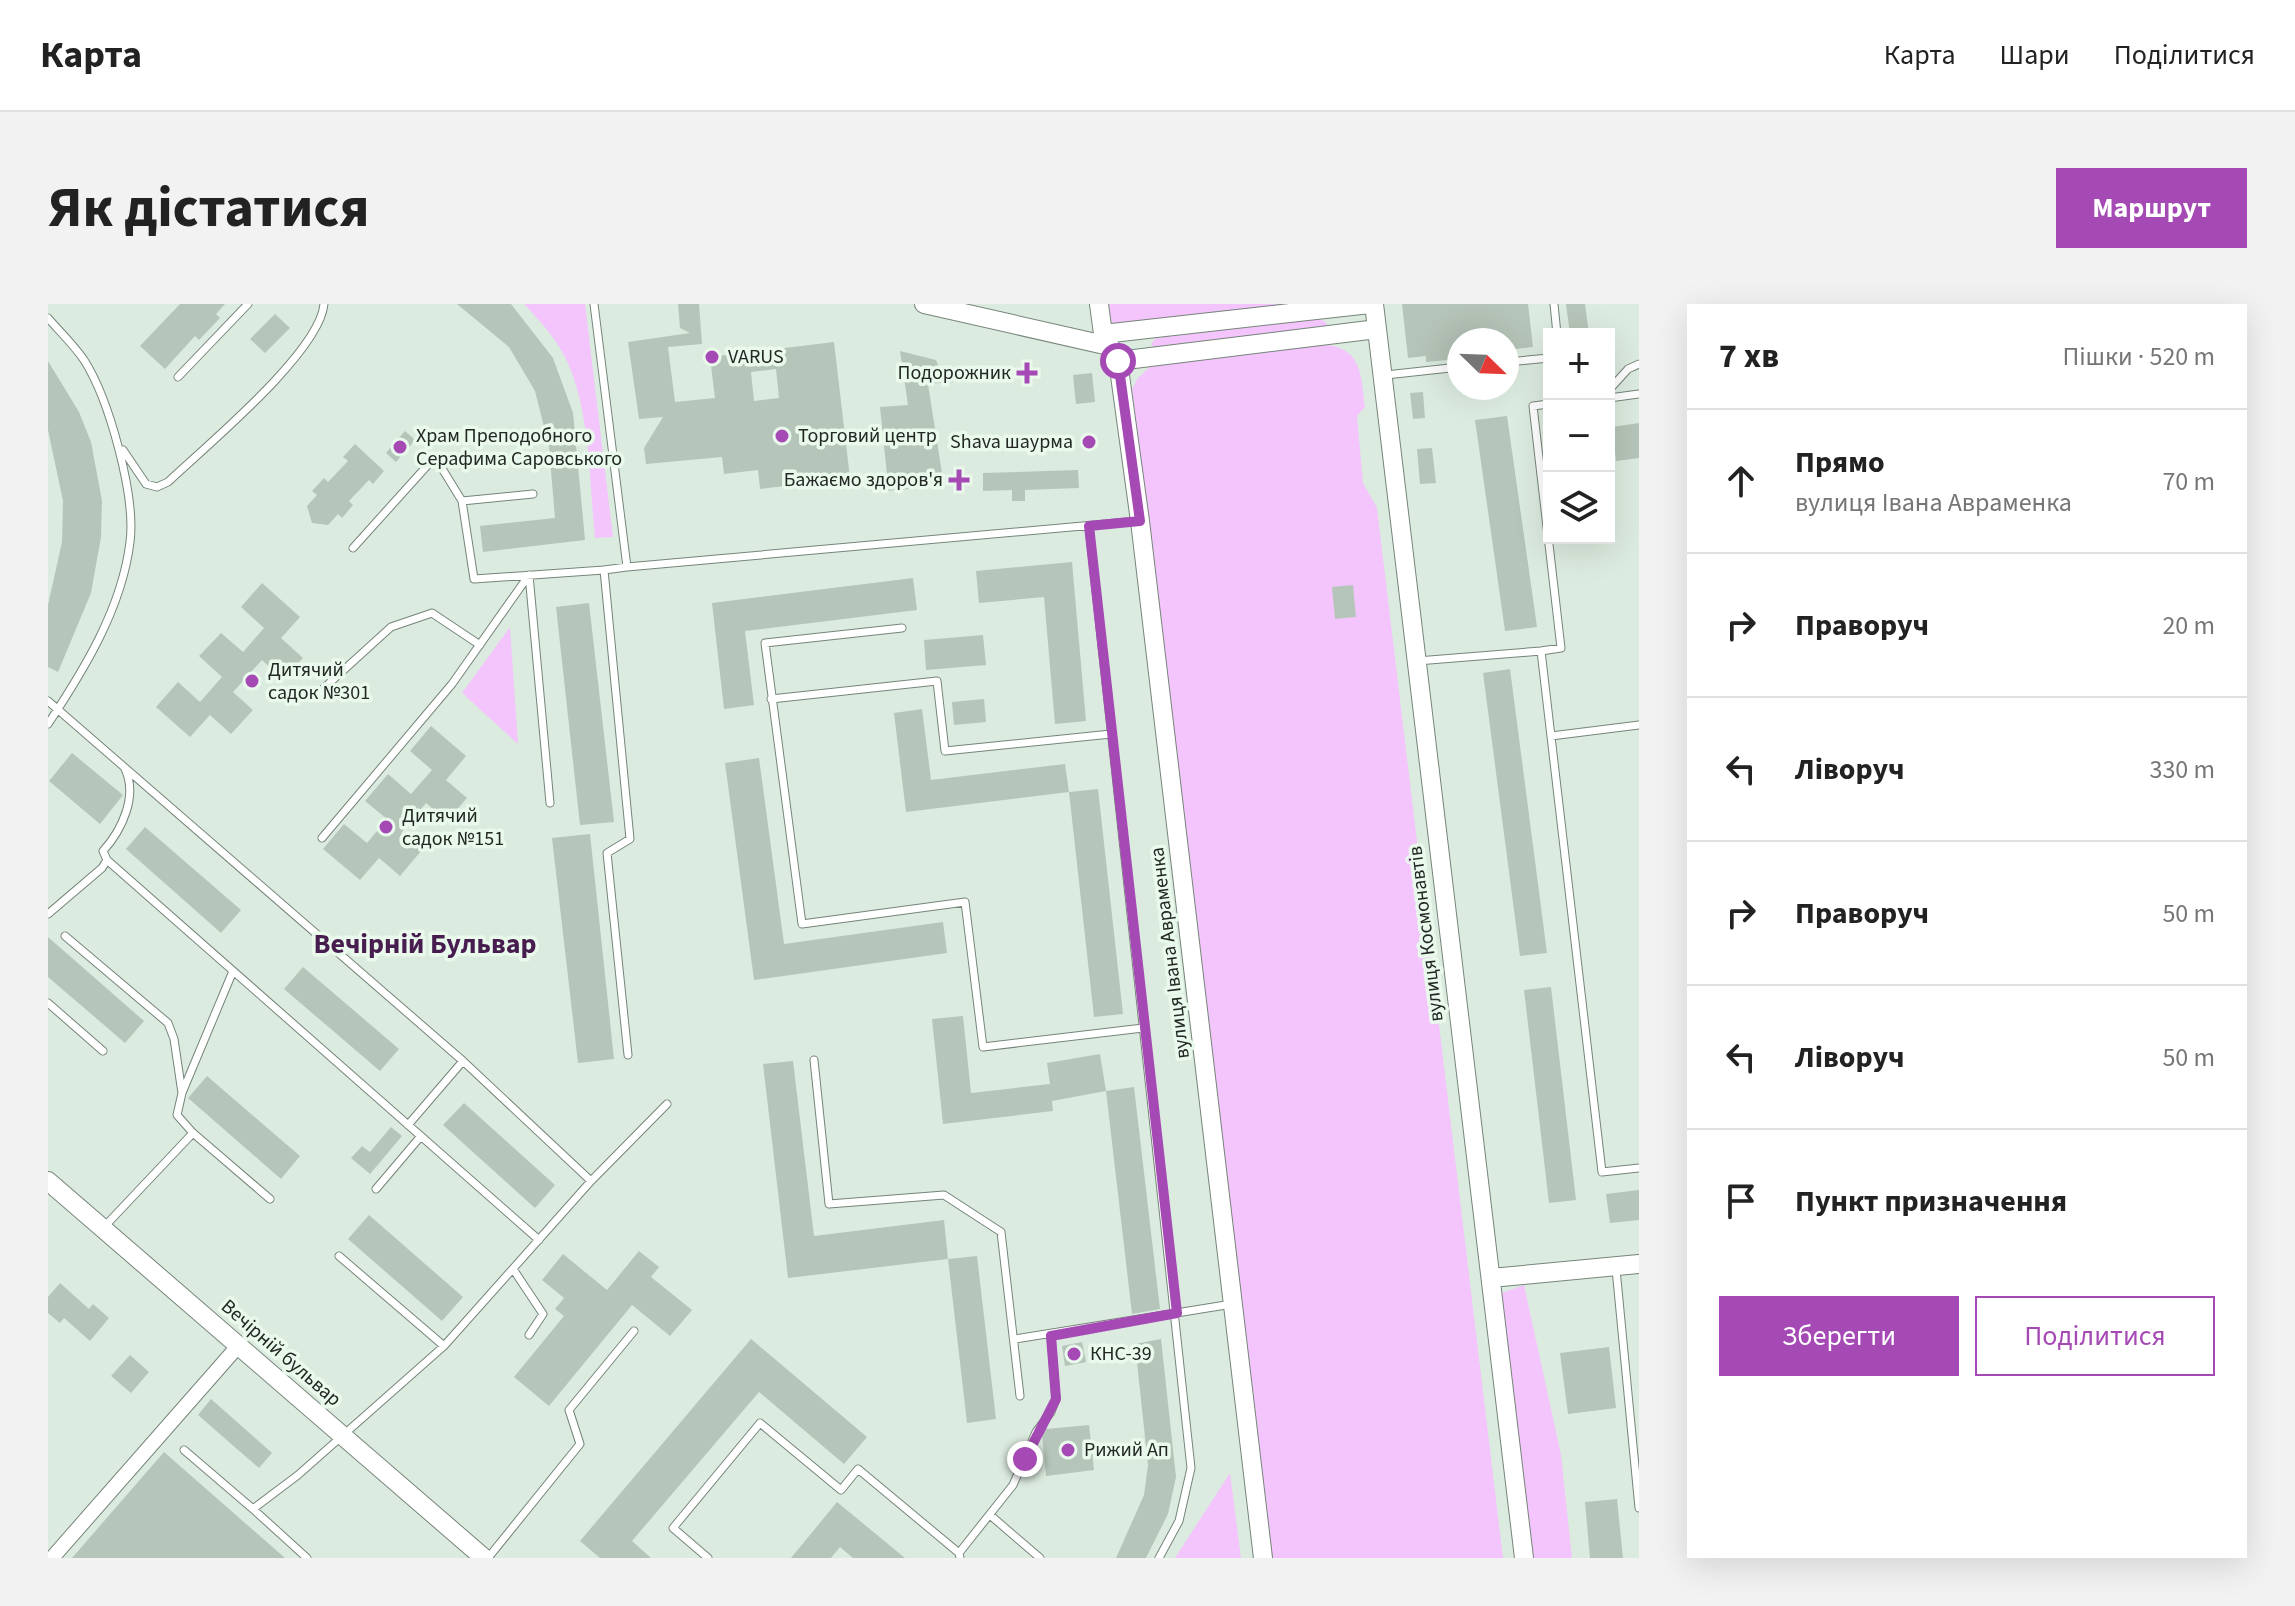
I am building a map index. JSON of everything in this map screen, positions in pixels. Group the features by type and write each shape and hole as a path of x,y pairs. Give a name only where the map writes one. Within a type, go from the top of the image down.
{"street":[{"path":"924,304 1110,347 1377,329"},
{"name":"вулиця Івана Авраменка","path":"1099,304 1110,347 1140,521 1263,1558"},
{"path":"1110,347 1372,304"},
{"name":"вулиця Космонавтів","path":"1372,304 1524,1558"},
{"name":"Вечірній бульвар","path":"48,1181 486,1558"},
{"path":"1491,1278 1639,1264"},
{"path":"52,1558 239,1345"}],"lane":[{"path":"178,377 248,304"},
{"path":"48,318 85,361 121,448 146,484 157,487 168,482 293,362 323,318 324,304"},
{"path":"594,304 627,567"},
{"path":"1554,304 1556,328"},
{"path":"1519,361 1543,359"},
{"path":"1615,383 1628,369 1639,364"},
{"path":"1382,375 1447,368"},
{"path":"1615,397 1639,394"},
{"path":"1415,661 1561,648 1533,406 1543,405"},
{"path":"48,724 112,612 131,540 121,448"},
{"path":"353,548 435,457 462,501 474,579 1140,521"},
{"path":"462,501 533,494"},
{"path":"1089,526 1177,1313 1191,1468 1179,1521 1159,1558"},
{"path":"604,570 630,839 607,853 628,1055"},
{"path":"322,838 452,684 529,575"},
{"path":"529,575 550,803"},
{"path":"314,697 391,627 432,613 480,645"},
{"path":"902,628 765,643 802,924 965,902 983,1047 1143,1028"},
{"path":"1541,651 1602,1172 1639,1168"},
{"path":"771,699 937,681 945,751 1111,734"},
{"path":"48,701 463,1061 591,1181"},
{"path":"1551,736 1639,725"},
{"path":"122,763 129,779 129,797 124,820 103,851 107,860 539,1240"},
{"path":"48,914 102,868 107,860"},
{"path":"65,936 168,1023 174,1039 182,1093"},
{"path":"233,971 182,1093 177,1115 193,1133 270,1199"},
{"path":"48,1003 103,1051"},
{"path":"814,1060 829,1204 944,1195 1001,1232 1020,1396"},
{"path":"408,1125 463,1061"},
{"path":"253,1509 444,1346 591,1181 667,1104"},
{"path":"102,1229 193,1133"},
{"path":"376,1189 421,1136"},
{"path":"339,1256 444,1346"},
{"path":"1616,1267 1639,1508"},
{"path":"513,1269 543,1314 529,1335"},
{"path":"1015,1339 1051,1336 1235,1304"},
{"path":"486,1558 580,1444 569,1410 634,1331"},
{"path":"708,1558 673,1528 760,1423 841,1490 858,1469 959,1555 1013,1485 1056,1399 1051,1336"},
{"path":"184,1450 307,1558"},
{"path":"990,1515 1040,1558"}],"shaded area":[{"path":"524,304 585,304 613,537 595,538 588,446 574,378 556,343"},
{"path":"1099,304 1370,304 1103,334"},
{"path":"1320,319 1327,323 1326,328 1153,348 1151,344 1156,338"},
{"path":"1319,344 1344,350 1351,356 1357,364 1362,383 1365,407 1357,416 1363,483 1377,508 1503,1558 1269,1558 1132,389 1151,366"},
{"path":"510,627 518,744 462,693"},
{"path":"1524,1285 1561,1455 1572,1558 1527,1558 1499,1294"},
{"path":"1230,1473 1241,1558 1175,1558"}],"building":[{"path":"180,304 225,304 216,314 220,318 199,340 195,336 165,369 140,346"},
{"path":"457,304 511,304 553,358 573,413 585,540 483,552 480,526 555,518 549,447 535,391 509,347"},
{"name":"Торговий центр","path":"678,304 699,304 702,344 668,347 675,402 715,398 710,357 834,342 850,478 760,489 758,470 724,474 722,457 646,464 644,448 663,417 639,419 628,342 690,333 680,328","holes":["776,369 779,398 754,401 751,372"]},
{"path":"1402,304 1528,304 1533,347 1519,349 1519,328 1447,328 1447,360 1426,362 1426,356 1408,358"},
{"path":"1566,304 1585,304 1588,328 1569,328"},
{"path":"275,314 290,328 265,353 250,339"},
{"path":"900,351 936,360 940,370 952,369 953,382 928,384 944,486 872,492 870,478 887,475 880,407 908,405"},
{"path":"48,361 79,412 91,442 102,501 101,537 91,593 58,672 48,667 48,605 62,542 63,501 48,430"},
{"path":"1092,373 1095,402 1076,404 1073,375"},
{"path":"1423,392 1425,418 1413,419 1410,393"},
{"path":"1507,416 1537,627 1505,631 1475,420"},
{"path":"1639,423 1639,458 1616,461 1615,427"},
{"name":"Храм Преподобного Серафима Саровського","path":"405,431 415,440 396,462 386,453"},
{"path":"355,444 384,471 373,484 369,480 349,501 353,505 342,518 338,514 328,525 312,523 307,506 317,495 312,491 324,478 328,482 348,461 343,457"},
{"path":"1432,448 1436,483 1420,484 1417,449"},
{"path":"1078,470 1079,488 1025,490 1025,501 1012,501 1012,490 983,491 983,473"},
{"path":"1072,562 1086,721 1055,724 1044,597 979,603 976,571"},
{"path":"913,578 917,610 745,631 754,705 724,709 712,603"},
{"path":"262,583 300,617 281,638 303,658 283,680 262,660 233,692 253,710 231,734 210,715 190,737 156,707 178,682 200,702 222,677 199,656 221,633 243,652 264,628 241,607"},
{"path":"1353,585 1356,617 1335,619 1332,587"},
{"path":"589,603 614,822 580,825 556,607"},
{"path":"983,635 986,665 926,670 924,640"},
{"path":"1510,669 1547,953 1520,956 1483,673"},
{"path":"984,699 986,722 954,725 952,702"},
{"path":"922,709 931,780 1065,764 1069,792 906,812 894,713"},
{"path":"431,726 466,756 446,780 467,798 447,821 426,803 401,833 422,850 400,876 379,858 360,880 323,849 344,824 367,843 387,819 365,801 388,774 411,794 432,770 410,751"},
{"path":"72,753 123,795 100,824 49,781"},
{"path":"759,758 784,944 943,922 947,953 754,980 725,763"},
{"path":"1098,789 1123,1014 1094,1017 1069,792"},
{"path":"145,827 241,910 221,933 126,849"},
{"path":"590,834 614,1059 578,1063 552,838"},
{"path":"48,937 144,1021 125,1043 48,977"},
{"path":"303,967 399,1049 380,1071 284,989"},
{"path":"1551,987 1576,1200 1549,1203 1524,990"},
{"path":"963,1016 971,1093 1050,1084 1047,1063 1100,1054 1106,1091 1052,1101 1053,1111 943,1124 932,1019"},
{"path":"793,1061 814,1236 944,1220 948,1259 788,1278 763,1064"},
{"path":"207,1076 300,1156 281,1179 188,1098"},
{"path":"1134,1087 1160,1309 1132,1314 1106,1091"},
{"path":"464,1103 555,1185 535,1208 443,1125"},
{"path":"391,1127 402,1136 370,1174 351,1158 362,1146 370,1152"},
{"path":"1639,1190 1639,1220 1610,1223 1606,1194"},
{"path":"369,1215 463,1297 442,1321 348,1239"},
{"path":"639,1251 659,1267 651,1277 692,1310 670,1336 632,1305 549,1406 514,1377 564,1316 555,1309 564,1298 542,1280 563,1254 607,1290"},
{"path":"977,1256 996,1419 967,1423 948,1259"},
{"path":"60,1283 89,1309 93,1304 109,1318 90,1341 64,1318 60,1323 48,1313 48,1297"},
{"path":"751,1339 867,1437 844,1464 759,1392 632,1541 651,1558 600,1558 580,1541"},
{"path":"1161,1339 1176,1477 1168,1514 1146,1558 1116,1558 1144,1495 1148,1465 1135,1344"},
{"name":"КНС-39","path":"1082,1342 1086,1362 1065,1366 1062,1346"},
{"path":"1609,1347 1616,1408 1568,1414 1560,1353"},
{"path":"130,1355 149,1372 131,1393 111,1376"},
{"path":"211,1399 272,1453 259,1468 198,1415"},
{"name":"Рижий Ап","path":"1089,1425 1094,1470 1046,1476 1042,1435 1046,1429"},
{"path":"164,1452 285,1558 72,1558"},
{"path":"1617,1499 1623,1558 1590,1558 1585,1502"},
{"path":"837,1502 905,1558 853,1558 840,1547 831,1558 791,1558"}],"place":[{"name":"VARUS","path":"712,357"},
{"name":"Подорожник","path":"1027,373"},
{"name":"Торговий центр","path":"782,436"},
{"name":"Shava шаурма","path":"1089,442"},
{"name":"Храм Преподобного Серафима Саровського","path":"400,447"},
{"name":"Бажаємо здоров'я","path":"959,480"},
{"name":"Дитячий садок №301","path":"252,681"},
{"name":"Дитячий садок №151","path":"386,827"},
{"name":"КНС-39","path":"1074,1354"},
{"name":"Рижий Ап","path":"1068,1450"}],"district":[{"name":"Вечірній Бульвар","path":"425,944"}],"route":[{"path":"1025,1459 1036,1432 1051,1412 1056,1399 1051,1336 1177,1313 1089,526 1140,521 1118,361"}]}
